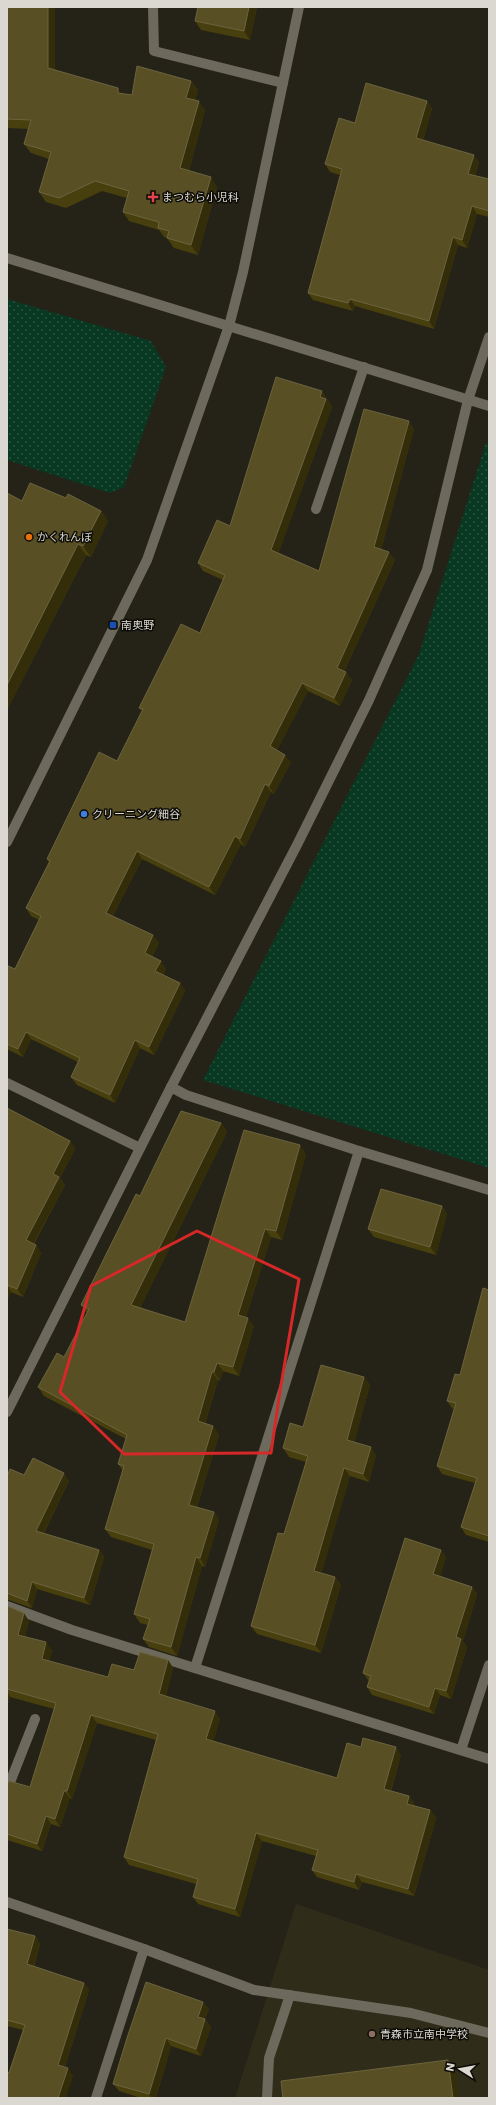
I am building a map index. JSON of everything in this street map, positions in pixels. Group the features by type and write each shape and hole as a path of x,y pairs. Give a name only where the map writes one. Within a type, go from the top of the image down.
{"street":[{"path":"153,7 154,51 283,83"},
{"path":"7,842 147,560 229,326 243,272 299,7"},
{"path":"7,258 489,406"},
{"path":"7,1412 170,1087 298,843 369,700 427,570 468,400 489,338"},
{"path":"316,509 364,367"},
{"path":"7,1083 140,1148"},
{"path":"170,1087 186,1095 359,1151 489,1190"},
{"path":"195,1668 359,1151"},
{"path":"7,1606 72,1630 489,1759"},
{"path":"461,1750 489,1664"},
{"path":"7,1790 35,1719"},
{"path":"7,1902 144,1949 254,1990 411,2013 489,2033"},
{"path":"96,2098 144,1949"},
{"path":"267,2098 270,2058 290,1995"}],"highlighted area":[{"path":"197,1231 299,1279 271,1453 124,1454 60,1392 91,1286"}],"shaded area":[{"name":"青森市立南中学校","path":"296,1904 489,1970 489,2098 235,2098"}],"green space":[{"path":"7,299 151,341 166,367 124,487 110,493 7,460"},
{"path":"486,443 489,444 489,1168 203,1080 419,654"}],"building":[{"path":"7,7 48,7 48,68 118,88 118,93 132,95 137,66 191,81 186,98 199,101 180,168 211,177 191,245 167,238 169,231 158,228 159,222 123,212 129,191 95,181 59,198 39,192 51,152 24,144 31,120 7,119"},
{"path":"198,7 249,7 244,31 195,21"},
{"path":"366,83 427,101 416,138 474,155 468,174 489,179 489,211 472,206 462,240 453,237 429,321 350,299 348,303 308,293 342,169 325,164 339,118 355,123"},
{"path":"276,377 322,391 320,397 326,399 271,550 319,571 364,409 409,421 374,547 389,552 337,668 346,672 334,698 302,683 270,746 285,755 269,786 265,784 240,839 235,836 209,887 137,851 106,913 153,935 145,953 161,961 155,971 180,983 149,1047 135,1040 110,1095 71,1077 80,1058 26,1032 18,1049 7,1044 7,969 8,966 15,969 41,916 26,908 50,861 47,859 99,752 117,761 143,709 139,708 181,624 200,633 225,575 198,563 217,520 230,526"},
{"path":"30,483 66,498 68,494 101,511 83,546 78,544 7,685 7,493 22,501"},
{"path":"7,1108 70,1141 53,1174 59,1177 26,1240 36,1245 17,1289 7,1285"},
{"path":"181,1111 221,1123 131,1305 185,1322 244,1130 300,1145 276,1231 265,1229 238,1315 248,1318 233,1367 217,1363 214,1372 212,1372 198,1421 213,1426 189,1505 214,1512 200,1558 196,1557 171,1647 143,1639 150,1619 134,1614 154,1544 105,1529 124,1466 118,1464 127,1435 38,1387 57,1353 64,1357 89,1309 81,1305 136,1194 140,1196"},
{"path":"381,1189 442,1206 430,1247 368,1229"},
{"path":"483,1288 489,1290 489,1536 461,1527 477,1478 437,1466 456,1403 447,1401 455,1374 460,1375"},
{"path":"321,1365 364,1377 347,1440 371,1447 363,1474 344,1468 314,1571 335,1577 315,1645 251,1626 278,1533 284,1534 308,1456 283,1448 290,1423 303,1427"},
{"path":"33,1458 64,1473 36,1531 99,1550 84,1598 32,1582 27,1601 7,1593 7,1476 10,1469 24,1475"},
{"path":"405,1538 441,1550 433,1574 472,1587 456,1637 461,1639 446,1691 435,1688 429,1707 367,1687 371,1676 363,1673"},
{"path":"7,1606 24,1613 18,1635 46,1642 42,1659 108,1677 112,1664 134,1670 140,1652 168,1660 159,1694 215,1711 206,1739 337,1778 347,1743 361,1747 363,1738 396,1747 384,1789 409,1796 407,1804 430,1810 408,1889 356,1874 354,1882 312,1870 318,1850 256,1833 235,1909 193,1897 198,1879 124,1857 158,1734 91,1715 67,1791 64,1791 55,1819 46,1816 37,1844 7,1834 7,1785 9,1781 30,1787 56,1703 7,1689"},
{"path":"7,1929 35,1936 27,1964 84,1983 58,2065 68,2068 58,2098 7,2098 7,2072 9,2073 25,2025 7,2020"},
{"path":"146,1982 203,2002 198,2017 205,2019 196,2049 166,2038 149,2094 113,2084"},
{"path":"448,2060 453,2098 283,2098 281,2081"}],"place":[{"name":"まつむら小児科","path":"153,197"},
{"name":"かくれんぼ","path":"29,537"},
{"name":"南奥野","path":"113,625"},
{"name":"クリーニング細谷","path":"84,814"},
{"name":"青森市立南中学校","path":"372,2034"}]}
